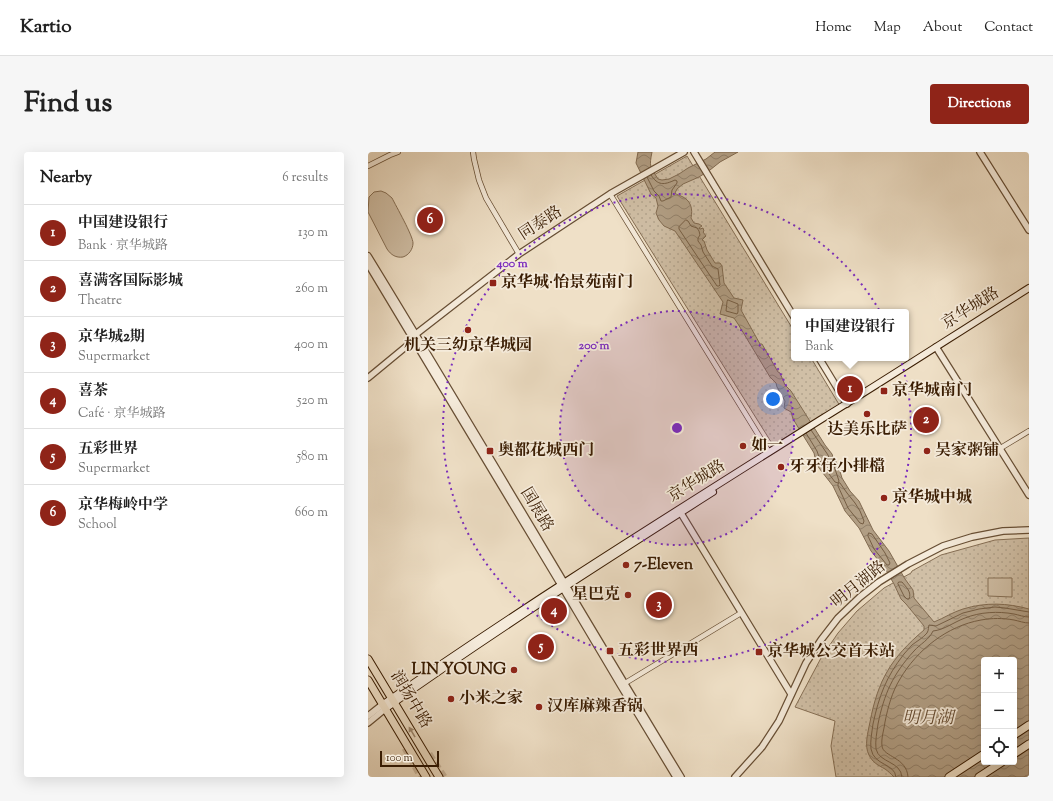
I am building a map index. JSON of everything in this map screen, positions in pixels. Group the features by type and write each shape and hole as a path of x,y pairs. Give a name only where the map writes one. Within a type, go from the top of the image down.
{"main road":[{"name":"京华城路","path":"384,707 564,585 1029,288"},
{"name":"京华城路","path":"822,421 847,404 1029,292"},
{"name":"京华城路","path":"680,511 769,452 796,438"},
{"name":"润扬中路","path":"368,659 439,777"},
{"name":"润扬中路","path":"368,680 426,777"},
{"path":"1017,733 1029,725"},
{"path":"1017,752 1029,744"},
{"path":"949,777 981,756"},
{"path":"979,777 997,765"}],"street":[{"path":"368,166 398,152"},
{"path":"473,152 479,180 486,198 519,254"},
{"name":"同泰路","path":"368,378 415,337 519,254 610,194 684,152"},
{"path":"694,152 791,312"},
{"path":"980,152 1029,230"},
{"path":"610,194 769,452"},
{"name":"国展路","path":"368,256 564,585 676,777"},
{"name":"国展路","path":"368,264 415,337"},
{"path":"937,348 1029,495"},
{"path":"821,361 847,404"},
{"path":"1000,449 1029,431"},
{"path":"680,511 791,694"},
{"name":"明月湖路","path":"736,777 762,747 779,721 806,663 821,640 838,618 860,597 908,564 943,546 972,537 1004,531 1029,530"},
{"path":"622,685 741,613"},
{"name":"国展路","path":"622,685 681,777"},
{"path":"368,716 384,707"},
{"path":"368,723 384,707"}],"shaded area":[{"path":"687,156 791,326 791,361 813,361 840,406 773,445 617,196"},
{"path":"381,191 392,198 412,239 413,245 411,250 403,257 392,254 387,249 368,212 369,197 374,192"},
{"path":"1029,538 1029,777 836,777 831,746 835,721 795,707 821,658 838,633 857,611 884,588 941,555 995,540"},
{"path":"988,578 1012,578 1012,597 988,596"}],"water":[{"name":"明月湖","path":"638,152 652,152 651,166 658,179 662,180 669,179 679,174 706,159 715,152 738,152 720,162 699,177 683,184 675,193 689,202 692,211 691,218 694,223 702,226 699,228 703,228 703,232 706,236 702,240 704,241 707,250 715,263 720,263 722,266 724,283 734,298 743,300 741,310 760,344 762,344 780,373 785,385 791,391 832,454 838,465 842,478 850,491 859,501 873,530 889,551 913,590 914,598 934,622 959,610 980,605 1013,605 1029,609 1029,777 894,777 872,760 867,747 867,734 877,694 895,660 924,630 924,626 901,599 886,570 871,551 859,528 845,511 833,486 819,468 814,453 793,419 791,412 784,408 785,401 776,383 770,377 738,324 734,318 720,314 723,302 675,231 664,226 659,220 656,213 658,206 656,198 651,194 636,163"}],"tunnel":[{"path":"405,748 421,777"},
{"path":"429,754 444,777"}],"place":[{"name":"京华梅岭中学","path":"430,220"},
{"name":"京华城·怡景苑南门","path":"493,283"},
{"name":"机关三幼京华城园","path":"468,330"},
{"name":"中国建设银行","path":"850,389"},
{"name":"京华城南门","path":"884,391"},
{"name":"达美乐比萨","path":"867,414"},
{"name":"喜满客国际影城","path":"926,420"},
{"name":"如一","path":"743,446"},
{"name":"奥都花城西门","path":"490,451"},
{"name":"吴家粥铺","path":"927,451"},
{"name":"牙牙仔小排檔","path":"781,467"},
{"name":"京华城中城","path":"884,498"},
{"name":"7-Eleven","path":"626,565"},
{"name":"星巴克","path":"628,595"},
{"name":"京华城2期","path":"659,605"},
{"name":"喜茶","path":"554,611"},
{"name":"五彩世界","path":"541,647"},
{"name":"五彩世界西","path":"610,651"},
{"name":"京华城公交首末站","path":"759,652"},
{"name":"LIN YOUNG","path":"514,670"},
{"name":"小米之家","path":"451,699"},
{"name":"汉库麻辣香锅","path":"539,707"}]}
